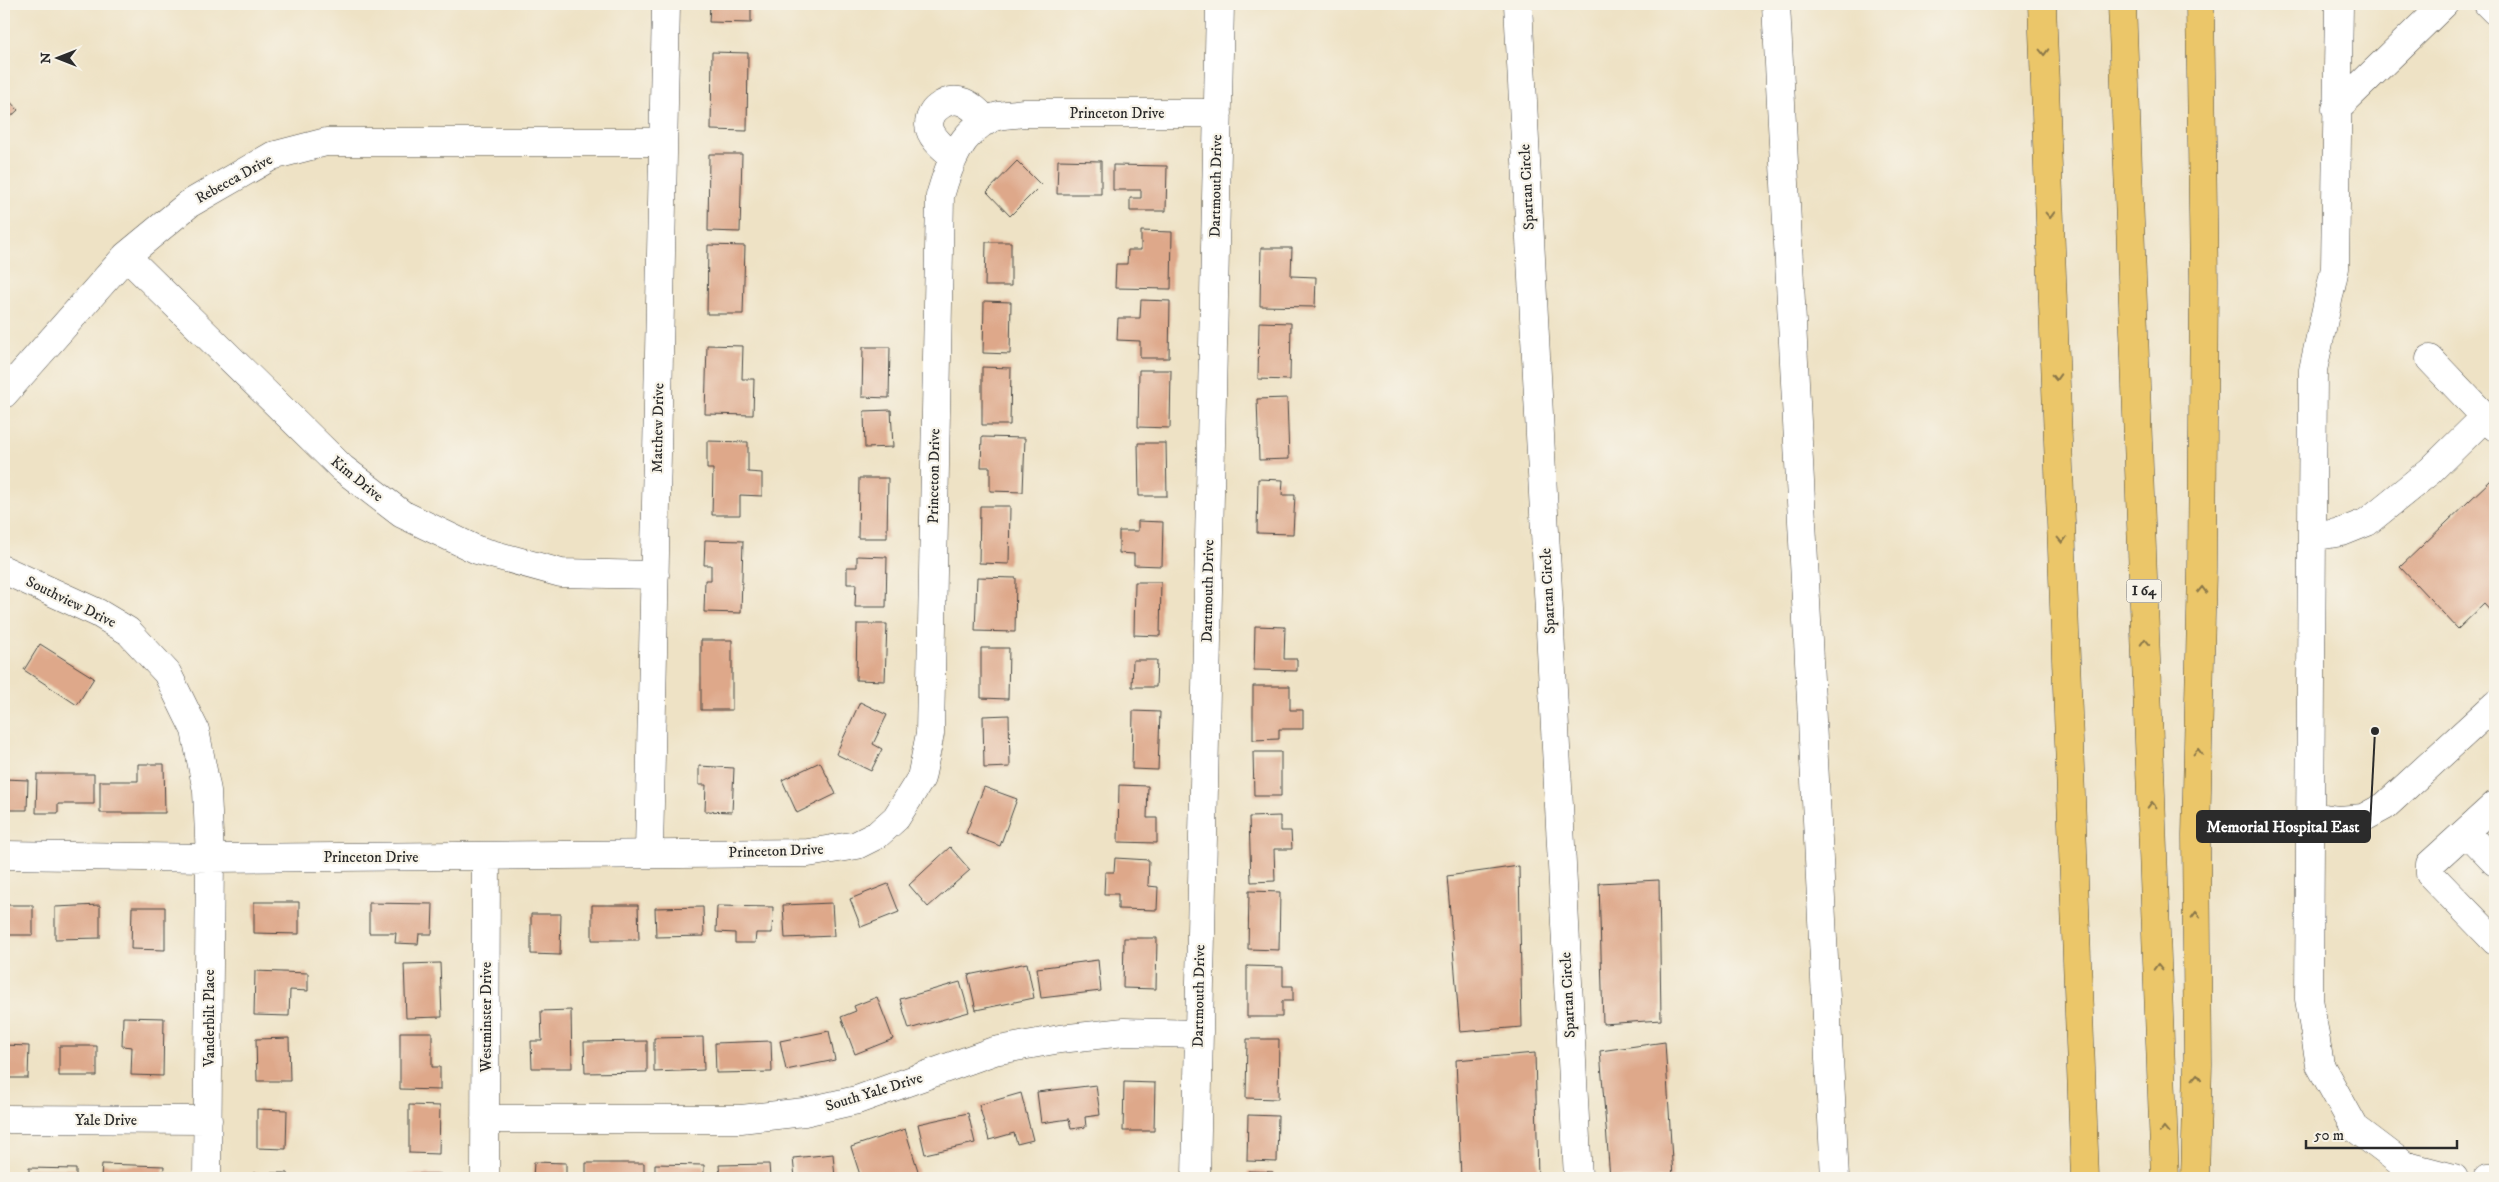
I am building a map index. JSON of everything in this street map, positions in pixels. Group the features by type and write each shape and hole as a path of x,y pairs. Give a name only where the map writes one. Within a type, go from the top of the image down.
{"highway":[{"path":"2042,4 2085,1178"},
{"name":"I 64","path":"2122,4 2165,1178"},
{"path":"2195,1178 2198,1065 2196,836 2203,489 2204,280 2200,4"}],"street":[{"name":"Matthew Drive","path":"649,853 666,4"},
{"name":"Dartmouth Drive","path":"1196,1178 1220,4"},
{"name":"Spartan Circle","path":"1518,4 1578,1178"},
{"path":"1776,4 1835,1178"},
{"path":"2339,4 2335,268 2313,370 2309,999 2320,1066 2356,1128 2404,1165 2454,1178"},
{"path":"2336,110 2444,4"},
{"path":"2488,4 2495,11"},
{"path":"953,156 937,142 929,125 932,111 946,100 960,100 973,107 987,121"},
{"name":"Princeton Drive","path":"4,855 210,858 808,853 857,844 877,835 896,818 921,778 930,734 940,196 953,156 966,138 993,117 1023,114 1218,114"},
{"name":"Rebecca Drive","path":"4,394 126,256 189,204 272,156 326,142 663,142"},
{"name":"Kim Drive","path":"126,256 342,468 402,514 477,550 561,573 655,575"},
{"path":"2312,538 2342,532 2367,522 2490,422 2430,359"},
{"name":"Southview Drive","path":"4,570 98,614 128,631 167,673 195,730 207,791 210,858"},
{"path":"2310,816 2339,820 2363,818 2385,806 2495,705"},
{"path":"2495,805 2430,864 2430,874 2495,941"},
{"path":"2466,832 2495,862"},
{"name":"Westminster Drive","path":"485,1178 486,856"},
{"name":"Vanderbilt Place","path":"207,1178 210,858"},
{"name":"South Yale Drive","path":"485,1119 741,1119 804,1112 857,1100 994,1051 1060,1039 1124,1032 1198,1034"},
{"name":"Yale Drive","path":"4,1119 208,1120"},
{"path":"2488,1178 2495,1178"}],"building":[{"path":"710,4 751,4 751,23 709,22"},
{"path":"712,52 748,53 747,131 711,130"},
{"path":"4,95 18,110 4,123"},
{"path":"709,154 742,154 740,232 708,231"},
{"path":"1058,160 1101,161 1101,194 1057,194"},
{"path":"1017,161 1041,185 1010,216 987,192"},
{"path":"1113,165 1167,166 1166,211 1130,211 1130,198 1141,198 1141,190 1113,190"},
{"path":"1141,231 1172,232 1171,289 1115,288 1116,264 1127,264 1128,250 1141,250"},
{"path":"986,242 1011,242 1011,286 985,286"},
{"path":"708,245 745,246 743,314 707,314"},
{"path":"1261,248 1292,248 1291,276 1316,277 1315,307 1260,306"},
{"path":"1141,300 1170,301 1169,358 1140,358 1140,341 1117,340 1118,318 1140,318"},
{"path":"984,301 1011,302 1010,354 983,353"},
{"path":"1259,322 1291,323 1290,380 1258,379"},
{"path":"707,345 743,346 742,379 754,379 753,415 705,414"},
{"path":"863,347 890,347 889,398 862,397"},
{"path":"982,367 1011,368 1010,425 982,425"},
{"path":"1139,370 1171,370 1170,428 1138,427"},
{"path":"1287,398 1289,459 1259,460 1257,399"},
{"path":"891,410 893,447 865,448 864,411"},
{"path":"982,437 1025,438 1023,492 990,491 990,467 981,467"},
{"path":"707,441 748,442 748,472 762,473 762,496 740,495 740,515 712,515 713,469 707,469"},
{"path":"1138,443 1166,443 1167,496 1139,496"},
{"path":"859,478 888,478 887,538 858,538"},
{"path":"1258,479 1283,480 1282,495 1295,495 1293,534 1257,533"},
{"path":"2491,480 2495,484 2495,616 2484,604 2458,629 2400,567"},
{"path":"980,506 1010,506 1009,564 979,563"},
{"path":"1138,521 1163,522 1162,566 1134,565 1134,554 1119,553 1119,531 1138,531"},
{"path":"705,540 743,541 741,613 704,612 705,580 711,580 711,565 704,565"},
{"path":"857,556 887,557 886,607 855,607 856,584 847,584 847,567 857,567"},
{"path":"977,577 1016,578 1015,632 975,631"},
{"path":"1135,582 1161,582 1160,636 1134,635"},
{"path":"857,624 887,624 885,681 856,680"},
{"path":"1255,626 1285,627 1284,659 1297,659 1297,671 1254,670"},
{"path":"701,640 732,640 732,710 701,710"},
{"path":"40,644 94,678 77,705 24,670"},
{"path":"981,648 1009,648 1008,699 981,698"},
{"path":"1133,660 1157,660 1156,687 1132,687"},
{"path":"1253,686 1290,686 1290,710 1303,710 1303,729 1279,729 1279,739 1253,740"},
{"path":"860,702 887,715 873,744 882,749 871,771 836,754"},
{"path":"1133,711 1160,712 1158,770 1132,769"},
{"path":"1009,715 1010,767 984,768 983,716"},
{"path":"1253,752 1281,752 1281,796 1254,796"},
{"path":"820,762 836,794 797,813 782,780"},
{"path":"138,764 164,764 165,813 100,813 100,781 138,781"},
{"path":"699,766 734,768 732,812 705,811 706,785 699,785"},
{"path":"37,774 94,774 94,804 58,804 58,813 36,813"},
{"path":"4,779 28,780 27,810 4,810"},
{"path":"1119,785 1148,786 1147,818 1157,818 1157,843 1118,842"},
{"path":"984,787 1017,799 1000,846 966,833"},
{"path":"1280,816 1280,831 1291,831 1292,849 1274,849 1275,881 1251,882 1249,817"},
{"path":"950,847 970,870 928,907 909,885"},
{"path":"1115,858 1149,860 1148,886 1158,887 1157,910 1118,909 1118,894 1104,894 1105,872 1114,872"},
{"path":"1519,866 1522,1027 1460,1032 1447,876"},
{"path":"1659,880 1661,1020 1603,1024 1599,883"},
{"path":"888,884 899,912 861,927 850,899"},
{"path":"1249,891 1280,892 1279,950 1248,949"},
{"path":"254,902 299,902 299,934 254,933"},
{"path":"369,903 433,904 432,934 419,934 418,944 395,943 396,933 369,933"},
{"path":"832,903 834,936 785,938 783,905"},
{"path":"4,905 33,905 33,935 4,935"},
{"path":"100,905 100,938 55,939 55,907"},
{"path":"592,905 638,905 639,940 592,940"},
{"path":"717,906 773,907 772,933 756,933 755,943 735,943 735,933 716,932"},
{"path":"132,907 165,907 165,950 131,949"},
{"path":"703,907 704,936 656,937 655,908"},
{"path":"531,914 561,914 560,955 531,954"},
{"path":"1124,938 1157,938 1156,989 1123,988"},
{"path":"1098,960 1101,991 1041,998 1037,968"},
{"path":"440,963 442,1017 406,1018 404,964"},
{"path":"1027,963 1034,998 976,1010 968,975"},
{"path":"1247,966 1283,967 1283,986 1293,986 1293,1001 1282,1001 1282,1017 1247,1017"},
{"path":"255,971 308,973 308,991 290,990 289,1016 254,1015"},
{"path":"960,982 969,1012 909,1029 900,999"},
{"path":"877,997 893,1039 855,1054 841,1017 856,1011 854,1006"},
{"path":"571,1010 572,1068 532,1068 531,1041 542,1041 541,1011"},
{"path":"123,1017 164,1018 163,1076 131,1075 132,1047 122,1046"},
{"path":"829,1031 835,1060 786,1070 780,1041"},
{"path":"400,1032 432,1032 432,1067 440,1067 440,1090 400,1089"},
{"path":"703,1037 704,1070 654,1072 654,1038"},
{"path":"289,1038 290,1081 257,1081 256,1039"},
{"path":"1247,1039 1279,1039 1278,1099 1246,1098"},
{"path":"647,1041 647,1072 585,1073 584,1042"},
{"path":"771,1041 772,1072 716,1073 715,1043"},
{"path":"1665,1042 1673,1178 1610,1178 1600,1051"},
{"path":"4,1045 29,1046 28,1078 4,1078"},
{"path":"59,1046 97,1046 97,1076 59,1076"},
{"path":"1535,1053 1538,1178 1461,1178 1456,1060"},
{"path":"1124,1082 1155,1083 1154,1131 1123,1131"},
{"path":"1096,1085 1100,1115 1085,1117 1086,1127 1071,1129 1069,1119 1041,1123 1037,1092"},
{"path":"1021,1093 1033,1140 1017,1144 1014,1133 989,1140 979,1105"},
{"path":"409,1105 440,1106 439,1154 409,1153"},
{"path":"257,1109 287,1110 286,1149 257,1148"},
{"path":"968,1113 975,1143 925,1154 918,1124"},
{"path":"1248,1115 1278,1116 1277,1162 1247,1161"},
{"path":"905,1129 919,1174 905,1178 861,1178 851,1147"},
{"path":"833,1154 835,1178 795,1178 793,1158"},
{"path":"534,1162 566,1163 566,1178 533,1178"},
{"path":"586,1163 644,1163 644,1178 586,1178"},
{"path":"102,1164 164,1166 163,1178 101,1178"},
{"path":"655,1164 704,1165 704,1178 655,1178"},
{"path":"769,1164 770,1178 720,1178 719,1165"},
{"path":"29,1168 76,1169 76,1178 29,1178"},
{"path":"1248,1171 1273,1172 1273,1178 1247,1178"},
{"path":"253,1173 288,1173 288,1178 253,1178"},
{"path":"407,1174 441,1174 441,1178 407,1178"}],"place":[{"name":"Memorial Hospital East","path":"2375,731"}]}
